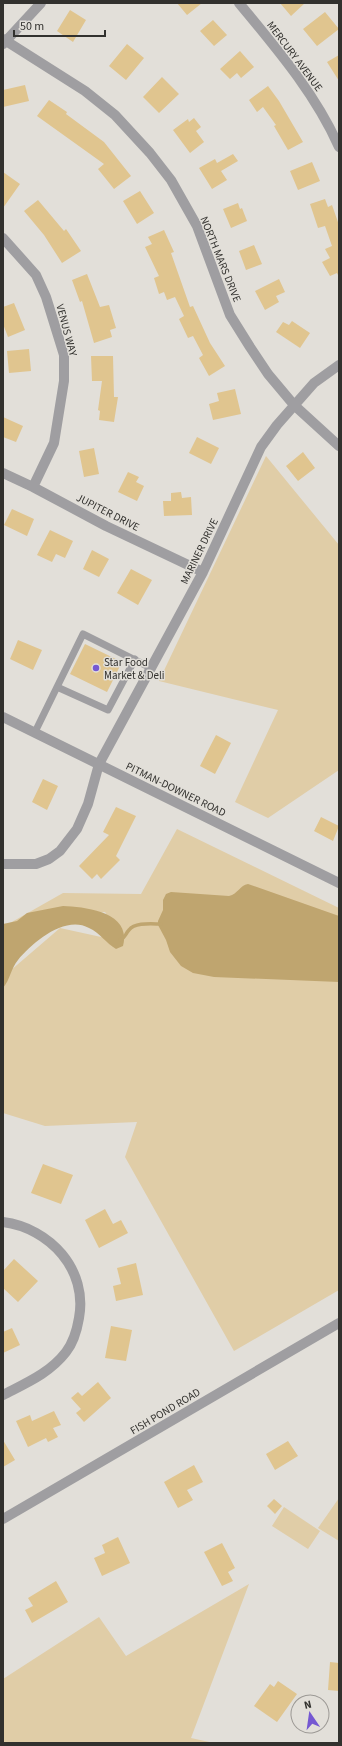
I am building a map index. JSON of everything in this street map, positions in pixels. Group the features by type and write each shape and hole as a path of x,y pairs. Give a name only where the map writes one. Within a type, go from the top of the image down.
{"street":[{"path":"4,41 41,3"},
{"name":"MERCURY AVENUE","path":"239,3 304,85 332,130 339,147"},
{"name":"NORTH MARS DRIVE","path":"4,41 85,91 115,115 150,153 171,180 197,226 230,315 268,374 294,405 339,446"},
{"name":"VENUS WAY","path":"3,238 36,274 46,297 64,355 64,381 54,443 33,487"},
{"name":"MARINER DRIVE","path":"3,864 36,864 49,859 60,851 77,829 83,816 99,764 203,572 261,447 268,435 294,405 314,384 339,365"},
{"name":"JUPITER DRIVE","path":"3,473 33,487 106,526 203,572"},
{"name":"PITMAN-DOWNER ROAD","path":"3,717 339,883"},
{"path":"3,1222 28,1228 58,1248 73,1271 81,1301 78,1327 67,1351 46,1372 3,1395"},
{"name":"FISH POND ROAD","path":"3,1519 339,1323"}],"lane":[{"path":"35,732 84,634 151,668"},
{"path":"57,687 108,710 135,659"}],"shaded area":[{"path":"266,456 339,545 339,770 268,818 235,802 278,710 159,681"},
{"path":"177,829 339,908 339,1290 234,1351 125,1157 137,1122 45,1126 3,1113 3,977 60,928 124,942 105,912 3,927 63,893 141,894"},
{"path":"248,884 339,916 339,982 214,977 193,973 181,966 170,952 166,940 158,925 158,921 163,910 163,900 166,894 171,892 229,896"},
{"path":"63,906 94,910 114,919 121,926 124,935 123,946 116,949 93,930 80,925 70,925 60,928 50,932 24,953 16,963 3,988 3,924 17,921 27,913"},
{"path":"339,1498 339,1541 318,1528"},
{"path":"284,1507 320,1531 308,1549 272,1526"},
{"path":"249,1584 191,1738 214,1743 3,1743 3,1679 99,1617 126,1656"}],"building":[{"path":"177,3 202,3 187,15"},
{"path":"280,3 305,3 291,16"},
{"path":"70,10 86,20 73,42 57,31"},
{"path":"325,12 339,29 317,46 303,29"},
{"path":"213,20 227,35 214,46 200,31"},
{"path":"127,44 144,58 126,80 109,66"},
{"path":"240,51 254,67 241,78 237,73 230,79 220,69"},
{"path":"339,55 339,81 327,62"},
{"path":"162,77 179,94 159,113 143,97"},
{"path":"25,85 29,101 3,107 3,90"},
{"path":"268,86 279,101 303,142 288,150 274,126 276,125 263,107 257,112 249,100"},
{"path":"49,100 67,112 66,114 104,142 131,176 114,189 98,169 104,164 37,116"},
{"path":"194,118 201,127 196,131 204,142 190,153 173,130 188,119 189,122"},
{"path":"233,154 238,161 221,171 227,180 212,189 199,168 215,159 217,163"},
{"path":"312,162 320,181 298,190 290,171"},
{"path":"3,172 20,184 3,208"},
{"path":"140,191 154,213 137,224 123,201"},
{"path":"325,199 328,207 332,205 339,225 339,277 337,273 330,276 322,262 330,258 325,249 332,246 325,226 318,228 310,204"},
{"path":"38,200 64,231 66,229 81,251 62,263 44,235 24,211"},
{"path":"238,203 240,209 242,208 247,221 231,228 223,209"},
{"path":"164,230 174,252 171,253 190,307 193,306 210,343 225,366 209,376 199,358 203,355 193,336 188,338 179,319 184,316 175,297 167,300 164,292 159,294 154,278 159,276 145,247 152,244 148,237"},
{"path":"254,245 262,264 246,270 239,251"},
{"path":"87,274 100,307 109,305 116,328 110,330 112,337 94,343 82,301 80,302 72,280"},
{"path":"279,279 285,292 276,296 279,302 265,310 255,291"},
{"path":"14,303 25,330 8,337 3,324 3,307"},
{"path":"292,321 310,333 300,348 276,332 283,322 289,325"},
{"path":"29,349 31,371 9,373 7,351"},
{"path":"91,356 113,356 114,397 118,397 114,422 99,420 100,411 98,410 102,381 92,381"},
{"path":"235,389 241,414 213,420 209,404 219,401 217,393"},
{"path":"3,417 23,426 16,442 3,437"},
{"path":"197,437 219,448 211,464 189,453"},
{"path":"94,448 99,474 84,477 79,451"},
{"path":"303,452 315,468 298,481 286,466"},
{"path":"128,472 139,477 136,482 144,486 137,501 118,492"},
{"path":"181,492 182,498 191,497 192,515 164,516 163,501 171,501 171,493"},
{"path":"12,509 34,519 27,536 4,525"},
{"path":"50,530 73,541 65,558 56,554 52,562 37,555"},
{"path":"92,550 109,559 99,577 83,569"},
{"path":"131,569 152,580 138,605 117,593"},
{"path":"18,640 42,650 33,670 10,659"},
{"name":"Star Food Market & Deli","path":"85,644 122,662 107,692 70,674"},
{"path":"216,735 231,743 215,774 200,766"},
{"path":"43,779 58,786 47,810 32,802"},
{"path":"116,807 136,816 116,856 120,860 101,879 97,874 92,879 79,866 109,835 103,832"},
{"path":"321,817 339,826 333,841 314,831"},
{"path":"43,1164 73,1175 61,1204 31,1193"},
{"path":"105,1209 113,1224 121,1220 128,1233 99,1248 85,1220"},
{"path":"14,1259 38,1281 18,1302 3,1288 3,1271"},
{"path":"136,1263 143,1295 116,1301 113,1286 121,1284 117,1268"},
{"path":"111,1326 132,1330 126,1361 105,1358"},
{"path":"12,1328 20,1345 3,1353 3,1332"},
{"path":"98,1382 111,1398 84,1422 76,1413 81,1409 71,1398 78,1392 82,1396"},
{"path":"54,1411 61,1425 53,1428 58,1437 48,1442 46,1438 28,1447 16,1421 30,1415 32,1421"},
{"path":"3,1440 15,1460 3,1467"},
{"path":"288,1441 298,1456 275,1470 266,1454"},
{"path":"194,1465 203,1482 187,1490 193,1500 178,1508 164,1482"},
{"path":"274,1499 282,1506 275,1514 267,1506"},
{"path":"118,1537 130,1563 102,1576 94,1558 105,1553 102,1545"},
{"path":"222,1543 235,1568 228,1572 233,1581 222,1586 204,1552"},
{"path":"56,1581 68,1602 32,1623 25,1610 33,1606 28,1598"},
{"path":"330,1662 339,1663 339,1691 328,1690"},
{"path":"278,1681 297,1694 290,1694 290,1704 277,1722 254,1706 270,1684 274,1687"}],"waterway":[{"path":"120,940 132,927 144,924 161,924"}],"place":[{"name":"Star Food Market & Deli","path":"96,668"}]}
